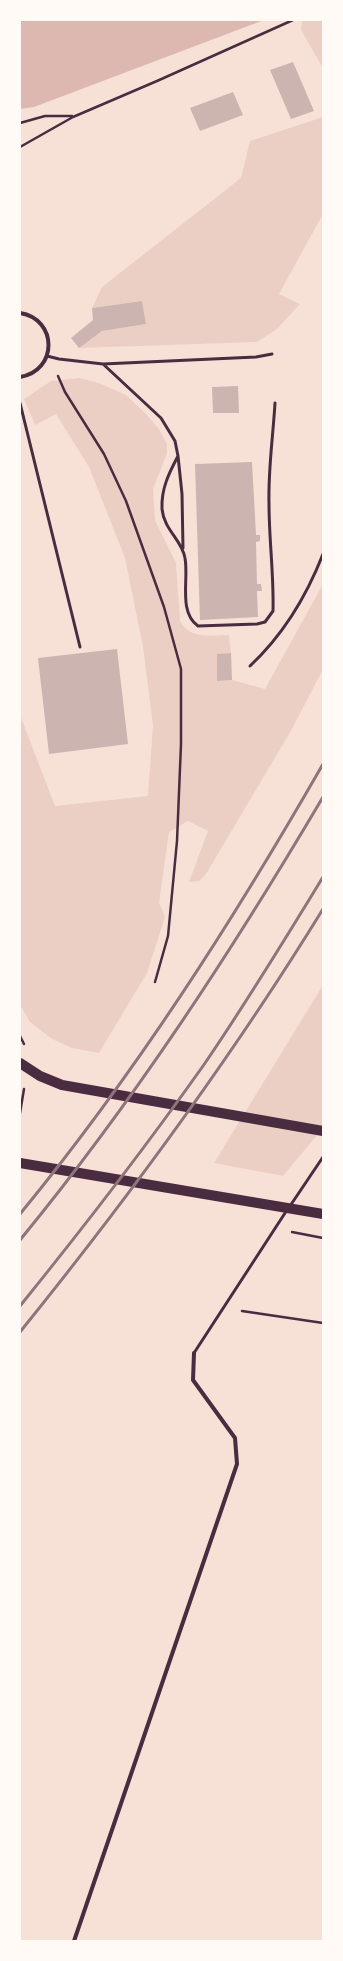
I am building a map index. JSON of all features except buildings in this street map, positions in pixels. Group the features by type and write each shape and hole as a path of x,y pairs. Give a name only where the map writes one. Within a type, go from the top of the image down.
{"main road":[{"path":"20,1063 51,1080 74,1088 323,1131"},
{"path":"20,1163 323,1214"}],"street":[{"path":"20,313 36,319 45,329 49,342 47,356 44,363 34,372 20,377"},
{"path":"74,1941 236,1464 235,1438 193,1380 194,1352"}],"lane":[{"path":"47,356 59,359 103,364 256,357 272,354"},
{"path":"103,364 160,418 175,441 182,494 183,549 185,559 187,606 192,622 198,626 257,624 265,622 273,611 274,601 269,474 274,436 275,403"},
{"path":"20,403 80,647"},
{"path":"178,456 168,474 162,507 163,518 169,530 183,549"},
{"path":"250,666 273,643 307,589 323,554"},
{"path":"194,1352 323,1157"}],"path":[{"path":"20,147 73,116 157,81 293,20"},
{"path":"20,123 45,116 73,116"},
{"path":"59,359 58,376 64,392 104,454 131,515 164,607 180,669 181,744 177,841 168,936 155,982"},
{"path":"222,1308 323,1323"}],"shaded area":[{"path":"20,20 264,20 34,107 20,109"},
{"path":"302,20 323,20 323,68 301,30"},
{"path":"323,117 323,214 279,294 300,304 277,329 257,342 79,348 102,331 146,324 142,301 92,308 102,287 241,178 250,141"},
{"path":"80,378 99,383 126,395 159,429 167,444 167,453 153,489 155,520 176,563 180,621 184,627 195,634 208,636 229,635 231,653 217,654 218,681 232,680 265,689 323,584 323,669 292,729 206,874 199,881 189,882 208,831 188,821 169,832 159,903 165,917 147,973 99,1053 72,1048 52,1039 30,1022 20,1005 20,715 55,806 148,796 153,725 143,647 125,558 89,467 56,414 35,425 24,399 51,381"},
{"path":"323,985 323,1128 283,1176 214,1163"}],"railway":[{"path":"20,1214 103,1107 181,995 254,881 323,764"},
{"path":"20,1240 103,1134 180,1024 289,855 323,797"},
{"path":"20,1306 113,1188 203,1066 279,949 323,877"},
{"path":"20,1332 101,1230 216,1072 253,1019 323,909"}]}
